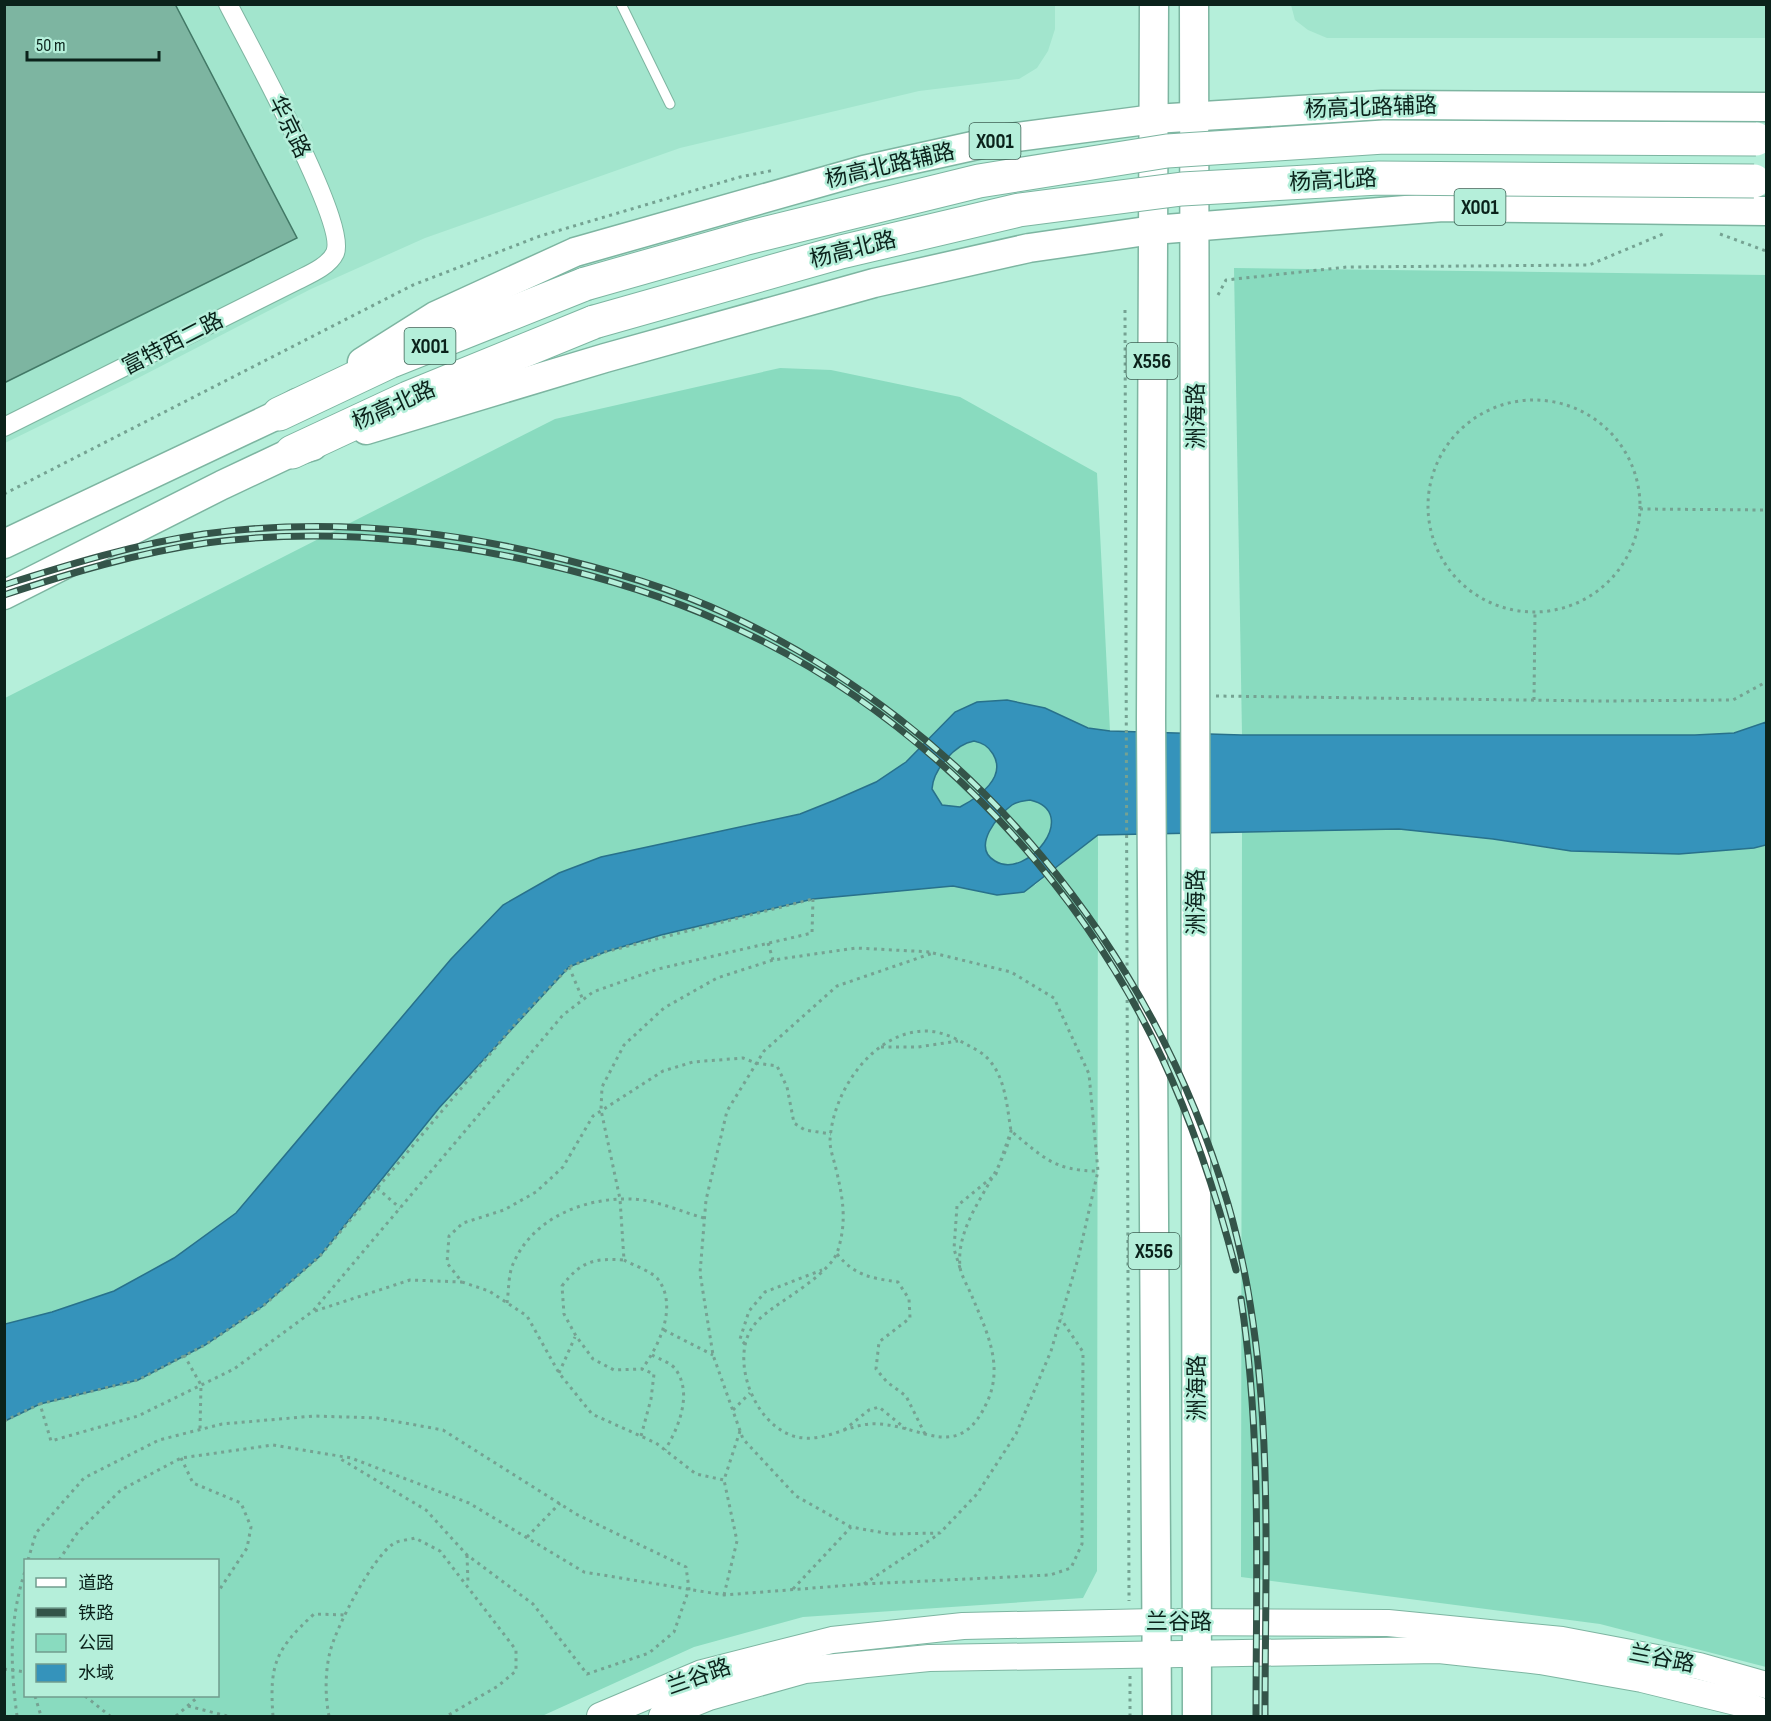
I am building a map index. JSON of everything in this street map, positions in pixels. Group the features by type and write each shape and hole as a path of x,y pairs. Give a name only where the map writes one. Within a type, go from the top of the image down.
{"highway":[{"name":"杨高北路","path":"279,414 389,362 585,284 747,238 979,181 1167,151 1384,136 1761,139"},
{"name":"杨高北路","path":"292,452 408,398 594,322 841,252 1019,210 1182,189 1379,178 1760,181"}],"main road":[{"name":"洲海路","path":"1140,4 1153,90"},
{"name":"洲海路","path":"1154,4 1153,230 1138,718 1143,1655 1157,1716"},
{"name":"洲海路","path":"1194,4 1195,227 1207,699 1196,850 1197,1716"},
{"name":"洲海路","path":"1196,88 1206,4"},
{"name":"杨高北路辅路","path":"279,414 435,316 575,252 864,170 1009,138 1154,120 1382,105 1767,107"},
{"name":"X001","path":"292,452 605,357 874,283 1029,248 1153,230 1443,207 1767,211"},
{"name":"杨高北路","path":"4,544 279,414"},
{"name":"杨高北路","path":"4,596 292,452"}],"street":[{"name":"华京路","path":"228,4 320,189 336,234 335,253"},
{"name":"富特西二路","path":"4,427 298,280 326,264 335,253"},
{"name":"兰谷路","path":"600,1716 702,1673 832,1640 963,1626 1143,1622 1388,1623 1562,1640 1699,1666 1767,1685"},
{"name":"兰谷路","path":"662,1716 709,1697 805,1670 929,1658 1439,1650 1518,1658 1642,1679 1744,1704 1767,1713"}],"lane":[{"path":"621,4 670,104"}],"path":[{"path":"1717,233 1767,251"},
{"path":"1218,296 1226,280 1347,267 1589,265 1659,234 1671,234"},
{"path":"1125,310 1138,718 1143,1622"},
{"path":"1541,400 1573,407 1601,423 1622,447 1636,477 1640,509 1631,549 1608,582 1582,601 1551,611 1535,612 1511,610 1488,602 1461,583 1442,558 1430,527 1429,495 1437,463 1454,436 1479,415 1509,403 1541,400"},
{"path":"1640,509 1767,510"},
{"path":"1534,700 1535,612"},
{"path":"1207,699 1733,700 1767,682"},
{"path":"4,1421 40,1404 138,1380 184,1355 263,1306 320,1256 517,1022 569,967 605,952 813,899 812,933 658,969 593,992 563,1015 313,1311 234,1369 138,1416 51,1441 40,1404"},
{"path":"768,943 773,960"},
{"path":"624,1260 620,1199 601,1110 602,1087 624,1045 664,1008 717,978 773,960 856,948 933,952 1011,972 1054,998 1089,1074 1098,1171 1078,1259 1051,1351 1016,1434 977,1494 940,1533 864,1584"},
{"path":"933,952 837,986 764,1050 727,1111 706,1200 700,1273 713,1355 743,1439 796,1496 851,1527 890,1534 940,1533"},
{"path":"569,967 583,1000"},
{"path":"960,1269 961,1244 968,1223 996,1174 1008,1151 1011,1131 999,1071 980,1052 953,1036 926,1031 900,1036 880,1047 864,1063 844,1090 833,1116 830,1144 844,1204 837,1254 823,1269 756,1320 746,1345 744,1358 750,1392 766,1417 784,1433 803,1438 820,1437 869,1424 950,1439 971,1426 988,1400 996,1368 990,1339 960,1269 954,1249 957,1206 996,1174"},
{"path":"880,1047 918,1047 960,1041"},
{"path":"462,1282 447,1263 449,1236 463,1223 504,1210 536,1192 563,1167 593,1116 663,1071 693,1062 743,1058 756,1063 777,1066 787,1087 794,1123 805,1130 831,1134"},
{"path":"1011,1131 1060,1167 1073,1171 1098,1171"},
{"path":"377,1188 400,1208"},
{"path":"507,1303 513,1263 531,1236 561,1213 598,1200 635,1199 704,1218"},
{"path":"837,1254 849,1269 871,1278 898,1282 909,1299 910,1318 879,1342 876,1369 887,1383 906,1395 926,1436"},
{"path":"641,1436 651,1399 654,1374 642,1369 614,1370 593,1359 576,1336 564,1314 562,1286 576,1268 601,1258 624,1260 657,1278 666,1300 664,1330 652,1355 642,1369"},
{"path":"746,1345 740,1339 749,1311 765,1292 823,1269"},
{"path":"313,1311 410,1280 462,1282 489,1291 527,1316 559,1373 592,1414 641,1436 665,1450 696,1474 724,1480"},
{"path":"60,1559 78,1532 122,1490 181,1458 273,1445 351,1458 469,1503 584,1572 724,1595 864,1584 1050,1575 1071,1568 1082,1544 1083,1352 1061,1319"},
{"path":"664,1330 713,1355"},
{"path":"559,1373 576,1336"},
{"path":"184,1355 201,1385 200,1430"},
{"path":"652,1355 676,1368 683,1384 682,1418 665,1450"},
{"path":"733,1410 750,1392"},
{"path":"842,1431 869,1410 879,1407 906,1430"},
{"path":"28,1559 36,1533 84,1478 159,1440 222,1424 314,1416 377,1418 443,1430 576,1514 686,1567 689,1589 674,1632 649,1653 587,1674 533,1604 467,1555 426,1510 337,1456"},
{"path":"724,1595 737,1541 724,1480 740,1430"},
{"path":"181,1458 193,1483 241,1503 251,1527 247,1548 219,1590"},
{"path":"527,1537 560,1503"},
{"path":"793,1589 851,1527"},
{"path":"328,1716 325,1698 330,1651 346,1616 375,1565 394,1543 415,1538 440,1551 468,1584 516,1650 516,1671 498,1686 447,1716"},
{"path":"467,1555 468,1584"},
{"path":"17,1716 11,1672 15,1603 24,1574"},
{"path":"273,1716 273,1669 289,1637 314,1614 346,1616"},
{"path":"1130,1716 1143,1655"},
{"path":"4,1669 11,1672 24,1672"},
{"path":"36,1697 41,1716"},
{"path":"87,1697 110,1716"},
{"path":"176,1716 198,1697"},
{"path":"188,1706 227,1716"}],"shaded area":[{"path":"5,5 1055,5 1055,29 1048,51 1037,68 1019,79 919,91 680,148 425,238 311,289 5,443"},
{"path":"1291,5 1766,5 1766,38 1327,38 1308,30 1295,20"}],"green space":[{"path":"1234,268 1766,275 1766,722 1734,733 1695,735 1242,735"},
{"path":"780,368 831,370 960,397 1097,473 1110,731 1088,728 1045,708 1007,700 955,712 906,762 876,782 835,800 800,814 601,857 559,873 503,905 451,959 236,1213 174,1258 114,1291 52,1312 5,1324 5,698 555,419"},
{"path":"974,741 985,745 993,754 996,762 994,778 975,798 960,807 942,805 932,789 936,774 953,752"},
{"path":"1030,800 1045,807 1051,817 1050,830 1044,843 1034,854 1021,862 1008,865 995,861 988,855 986,848 986,840 994,823 1012,805"},
{"path":"1399,829 1493,839 1571,851 1754,848 1766,845 1766,1667 1600,1624 1241,1577 1242,830"},
{"path":"1098,835 1097,1571 1083,1598 803,1617 694,1647 542,1716 5,1716 5,1421 40,1404 138,1380 205,1345 263,1306 320,1256 439,1108 569,967 605,952 660,935 813,899 953,886 997,895 1035,885"}],"water":[{"path":"1007,700 1045,708 1088,728 1110,731 1242,735 1695,735 1734,733 1766,722 1766,845 1679,854 1571,851 1493,839 1399,829 1098,835 1024,892 997,895 953,886 813,899 661,935 605,952 569,967 439,1108 320,1256 263,1306 205,1345 138,1380 40,1404 5,1421 5,1324 52,1312 114,1291 174,1258 236,1213 451,959 503,905 559,873 601,857 800,814 835,800 876,782 906,762 955,712 977,702","holes":["974,741 985,745 993,754 996,762 994,778 975,798 960,807 942,805 932,789 936,774 953,752","1030,800 1045,807 1051,817 1050,830 1044,843 1034,854 1021,862 1008,865 995,861 988,855 986,848 986,840 994,823 1012,805"]}],"building":[{"path":"4,4 175,4 297,238 4,383"}],"railway":[{"path":"4,585 128,549 179,538 245,529 369,528 410,531 492,543 632,578 682,595 729,615 817,662 899,718 973,783 1041,856 1101,935 1152,1020 1195,1110 1228,1204 1243,1266 1254,1330 1261,1393 1266,1522 1265,1716"},
{"path":"4,595 104,564 206,543 290,536 373,538 499,554 609,581 722,622 792,657 859,699 922,747 981,801 1034,860 1083,922 1126,989 1174,1084 1204,1162 1236,1270"},
{"path":"1241,1299 1248,1351 1255,1455 1256,1716"}]}
